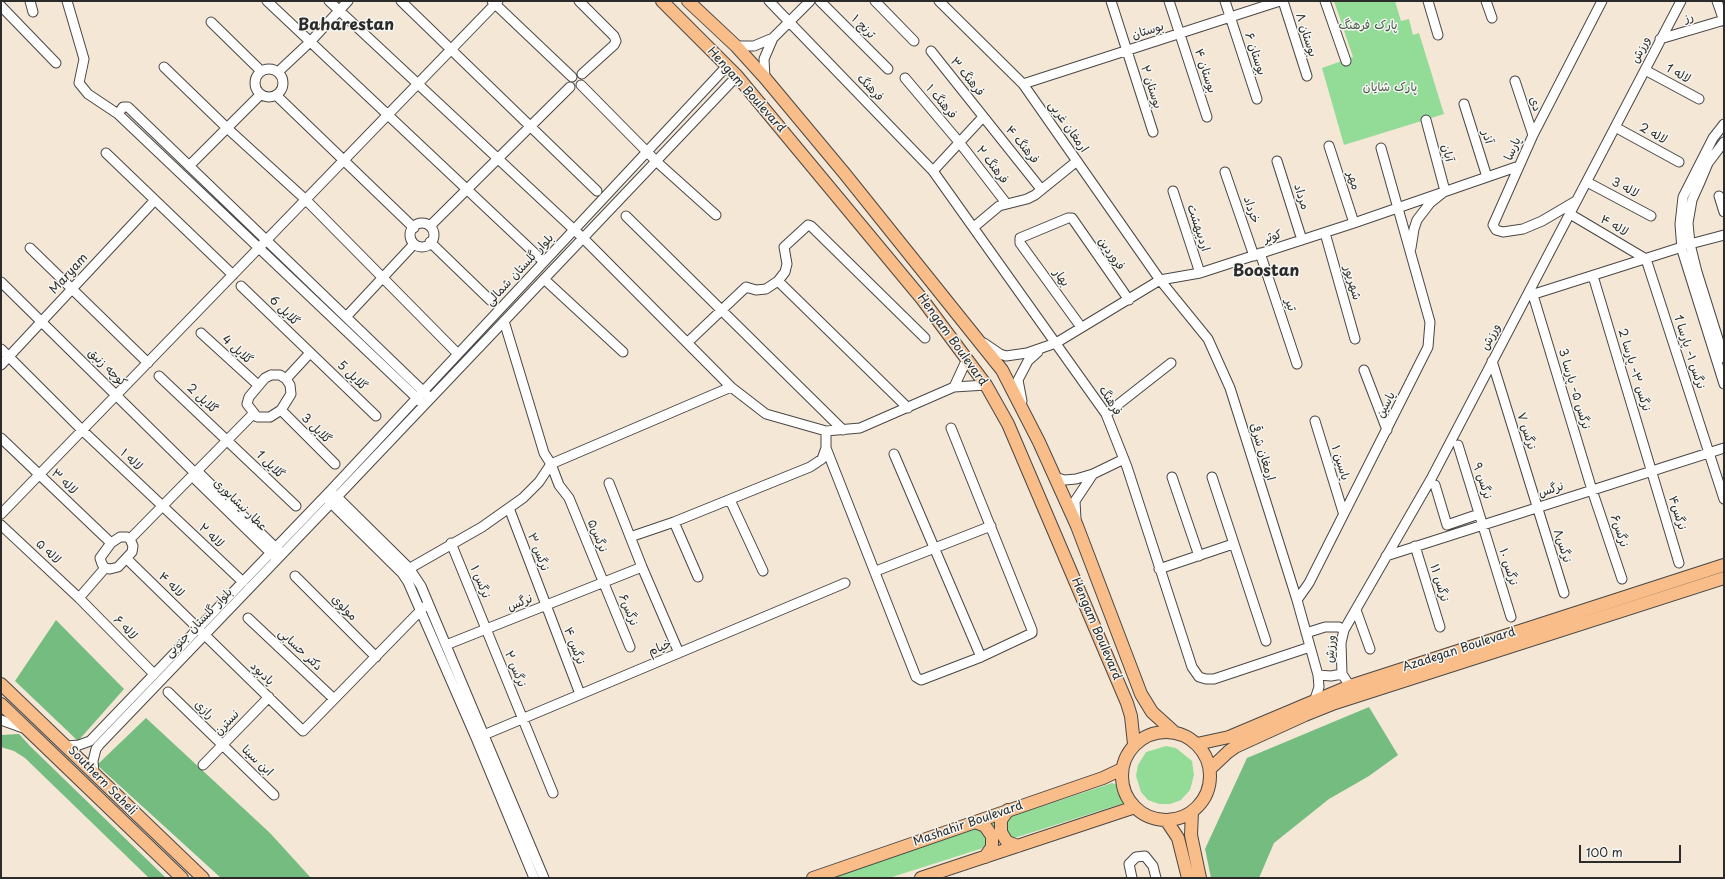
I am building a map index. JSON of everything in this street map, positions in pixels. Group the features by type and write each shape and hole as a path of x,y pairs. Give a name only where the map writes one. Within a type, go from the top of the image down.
{"main road":[{"name":"Hengam Boulevard","path":"662,1 737,76 922,299 986,385 1008,424 1127,703 1131,716 1134,744"},
{"name":"Hengam Boulevard","path":"688,1 736,46 765,78 980,340 1002,370 1025,414 1077,526 1144,699 1152,712 1173,731"},
{"path":"864,229 879,216"},
{"name":"Azadegan Boulevard","path":"1210,768 1235,747 1335,703 1665,590 1724,565"},
{"name":"Azadegan Boulevard","path":"1197,744 1229,737 1315,699 1350,686 1665,590 1724,578"},
{"path":"1094,624 1112,617"},
{"name":"Southern Saheli","path":"1,684 203,878"},
{"name":"Southern Saheli","path":"1,704 182,878"},
{"path":"1173,731 1186,736 1197,744 1205,755 1210,768 1210,782 1206,796 1192,812 1180,818 1166,820 1146,815 1135,807 1124,789 1122,769 1126,755 1134,744 1152,733 1173,731"},
{"name":"Mashahir Boulevard","path":"813,878 1103,778 1122,769"},
{"path":"921,878 1135,807"},
{"path":"1008,810 1001,820 1001,832 1007,842 1018,846"},
{"path":"1192,812 1191,835 1200,878"},
{"path":"1166,820 1178,838 1188,878"},
{"path":"975,822 985,826 992,836 992,848 985,857"}],"street":[{"path":"30,1 33,12"},
{"path":"67,1 84,59 79,83 88,94 118,114 259,248 428,402"},
{"path":"267,1 544,262"},
{"path":"329,1 573,231 584,239 732,387 766,414 826,431 860,428 954,387 986,385"},
{"path":"278,72 310,42 348,1"},
{"path":"401,1 597,191"},
{"path":"430,226 529,126 570,87 569,83 572,77 577,73 582,74 614,45 616,41 614,36 580,1"},
{"name":"فرهنگ","path":"769,1 933,171 1106,414 1124,459 1192,667 1199,677 1214,679 1310,647"},
{"path":"765,78 764,59 773,38 810,1"},
{"name":"ترنج ۱","path":"820,1 888,69"},
{"path":"875,1 914,40"},
{"name":"ارمغان غربی","path":"940,1 1023,84 1160,280"},
{"name":"بوستان ۲","path":"1112,1 1126,50 1153,132"},
{"name":"بوستان ۴","path":"1169,1 1207,117"},
{"name":"بوستان ۶","path":"1225,1 1257,99"},
{"name":"بوستان","path":"1023,84 1281,1"},
{"name":"بوستان ۸","path":"1281,1 1307,76"},
{"path":"1325,1 1346,61"},
{"path":"1428,1 1438,35"},
{"path":"1486,1 1492,18"},
{"name":"پارسا","path":"1576,201 1542,221 1523,229 1503,232 1496,230 1493,226 1533,135 1602,1"},
{"name":"ورزش","path":"1350,686 1342,674 1342,643 1344,630 1431,479 1492,361 1530,296 1576,201 1681,1"},
{"path":"1717,1 1724,20"},
{"path":"1,514 418,85 495,2 572,77"},
{"path":"1,6 56,63"},
{"name":"رز","path":"1660,39 1724,20"},
{"path":"211,22 261,71"},
{"path":"736,46 754,46 773,38"},
{"name":"فرهنگ ۳","path":"931,52 983,117"},
{"name":"بلوار گلستان شمالی","path":"331,497 420,395 727,66"},
{"path":"164,67 227,128 306,200 458,354"},
{"path":"270,69 278,72 283,80 282,89 277,96 268,98 260,95 255,87 255,78 261,71 270,69"},
{"name":"لاله 1","path":"1645,70 1699,99"},
{"path":"570,87 575,89 581,85 584,79 582,74"},
{"name":"بلوار گلستان شمالی","path":"331,497 428,402 737,76"},
{"name":"فرهنگ ۱","path":"905,78 959,142"},
{"name":"دی","path":"1515,81 1533,135"},
{"path":"710,84 713,83 720,86 722,92"},
{"path":"581,85 657,162 716,214"},
{"path":"189,166 260,95"},
{"path":"277,96 414,228"},
{"name":"آذر","path":"1464,104 1486,177"},
{"path":"118,114 122,107 128,107 346,317 420,395"},
{"path":"933,171 983,117"},
{"name":"فرهنگ ۴","path":"983,117 1041,189"},
{"name":"آبان","path":"1426,120 1445,191"},
{"path":"1724,124 1713,138 1684,197 1680,224 1724,384"},
{"name":"لاله 2","path":"1615,127 1679,162"},
{"name":"فرهنگ ۲","path":"959,142 1006,203"},
{"path":"1724,142 1708,163 1692,200 1686,246 1724,358"},
{"name":"مهر","path":"1329,146 1354,223"},
{"name":"یاسین","path":"1297,600 1309,583 1343,512 1428,347 1430,322 1410,256 1381,148"},
{"path":"106,153 233,275"},
{"path":"974,227 999,206 1006,203 1027,199 1077,161"},
{"name":"مرداد","path":"1277,161 1302,240"},
{"name":"کوثر","path":"980,340 1000,354 1006,356 1018,356 1056,343 1160,280 1200,273 1257,255 1519,166"},
{"name":"خرداد","path":"1225,172 1257,255"},
{"name":"لاله 3","path":"1587,182 1651,216"},
{"name":"اردیبهشت","path":"1173,191 1200,273"},
{"path":"1410,256 1412,238 1417,220 1430,203 1445,191"},
{"path":"1719,196 1724,212"},
{"name":"Maryam","path":"1,365 155,200"},
{"name":"لاله ۴","path":"1570,214 1646,259"},
{"path":"626,216 843,430"},
{"name":"بهار","path":"1074,222 1072,218 1068,218 1020,238 1020,243 1081,327"},
{"name":"فروردین","path":"1074,222 1129,300"},
{"path":"421,223 430,226 434,237 430,242 421,247 414,244 410,235 414,228 421,223"},
{"path":"688,342 746,287 756,290 766,289 778,281 785,272 787,264 784,247 804,226 808,224 925,338"},
{"name":"شهریور","path":"1324,233 1356,339"},
{"path":"1530,296 1724,235"},
{"path":"430,242 490,300"},
{"path":"346,317 414,244"},
{"path":"30,248 71,290 148,363"},
{"name":"تیر","path":"1257,255 1297,364"},
{"name":"نرگس ۱- پارسا 1","path":"1646,259 1724,499"},
{"name":"نرگس ۳- پارسا 2","path":"1593,276 1652,471"},
{"path":"544,279 623,352"},
{"name":"ارمغان شرقی","path":"1160,280 1208,338 1219,360 1232,394 1297,600 1318,675"},
{"path":"778,281 908,408"},
{"name":"کوچه زنبق","path":"1,282 117,394 277,553"},
{"name":"گلایل 6","path":"241,286 310,353"},
{"name":"نرگس ۵- پارسا 3","path":"1530,296 1592,490"},
{"name":"نرگس۵","path":"504,321 544,453 551,464 559,485 569,498 603,582"},
{"path":"487,324 495,331"},
{"name":"گلایل 4","path":"201,333 258,385"},
{"name":"کوثر","path":"1025,414 1018,380 1028,361 1044,347"},
{"name":"لاله ۱","path":"1,350 162,507"},
{"path":"286,379 310,353"},
{"name":"گلایل 5","path":"310,353 376,416"},
{"path":"954,387 967,359"},
{"name":"نرگس ۷","path":"1492,361 1537,507"},
{"path":"1106,414 1171,363"},
{"path":"1364,370 1386,430"},
{"path":"271,375 280,375 286,379 290,385 291,394 281,410 270,417 262,418 254,413 247,404 249,397 258,385 265,378 271,375"},
{"name":"گلایل 2","path":"159,376 228,440"},
{"path":"405,570 482,526 523,498 540,482 551,464 732,387"},
{"name":"گلایل 3","path":"281,410 335,464"},
{"path":"130,539 254,413"},
{"name":"یاسین ۱","path":"1315,421 1343,512"},
{"path":"826,448 918,679 921,680 981,657 1032,633 991,526 950,428"},
{"path":"630,537 674,522 810,467 822,459 826,448 826,431"},
{"name":"لاله ۳","path":"1,438 111,543"},
{"name":"گلایل 1","path":"228,440 296,506"},
{"name":"نرگس ۹","path":"1458,445 1483,525"},
{"name":"نرگس","path":"1386,556 1724,448"},
{"path":"894,454 981,657"},
{"path":"1054,477 1065,480 1093,474 1124,459"},
{"name":"نرگس۴","path":"1652,471 1679,563"},
{"path":"1077,526 1074,501 1093,474"},
{"path":"1172,477 1199,556"},
{"path":"1212,477 1266,641"},
{"path":"609,483 642,567 679,653"},
{"path":"1435,485 1447,525 1479,514"},
{"name":"نرگس۶","path":"1592,490 1622,579"},
{"path":"331,497 405,570 446,645 534,878"},
{"name":"بلوار گلستان جنوبی","path":"90,741 154,674 201,632 331,497"},
{"path":"730,500 763,571"},
{"name":"لاله ۲","path":"162,507 243,582"},
{"name":"نرگس۸","path":"1537,507 1564,593"},
{"name":"نرگس ۳","path":"509,508 546,605"},
{"path":"674,522 698,577"},
{"name":"لاله ۵","path":"1,525 79,598"},
{"name":"نرگس ۱۰","path":"1483,525 1511,617"},
{"path":"876,571 991,526"},
{"path":"120,537 127,537 130,539 133,546 132,552 127,559 118,567 110,569 105,568 100,558 111,543 120,537"},
{"name":"نرگس ۱","path":"451,543 486,629"},
{"path":"1159,569 1233,544"},
{"name":"نرگس ۱۱","path":"1416,546 1440,627"},
{"name":"بلوار گلستان جنوبی","path":"96,749 201,632 243,582 277,553"},
{"name":"لاله ۴","path":"127,559 201,632"},
{"name":"نرگس","path":"446,645 642,567"},
{"path":"79,598 105,568"},
{"name":"مولوی","path":"295,576 376,656"},
{"name":"نرگس۶","path":"603,582 630,647"},
{"name":"خیام","path":"480,736 845,583"},
{"name":"لاله ۶","path":"79,598 154,674"},
{"name":"نرگس ۴","path":"546,605 580,694"},
{"path":"334,699 424,607"},
{"path":"424,607 544,878"},
{"path":"1356,610 1370,649"},
{"name":"دکتر حسابی","path":"248,618 334,699"},
{"path":"1306,633 1325,627 1339,627 1344,630"},
{"name":"نرگس ۲","path":"486,629 553,793"},
{"name":"یادبود","path":"201,632 303,731 334,699"},
{"path":"1315,699 1319,687 1318,675 1331,676 1342,674"},
{"name":"رازی","path":"168,692 223,745"},
{"name":"نسترن","path":"203,765 269,697"},
{"path":"1,720 27,730"},
{"path":"67,746 79,745 90,741 92,748 96,749 93,760 94,774"},
{"name":"ابن سینا","path":"223,745 274,795"},
{"path":"1132,878 1129,864 1136,856 1145,856 1153,866 1156,878"}],"green space":[{"name":"پارک شایان","path":"1334,1 1395,1 1401,21 1409,19 1413,35 1419,33 1444,114 1344,145 1322,68 1353,57"},
{"path":"56,620 124,689 78,741 15,681"},
{"path":"1369,707 1398,755 1369,776 1329,799 1274,843 1259,878 1211,878 1205,849 1247,758"},
{"path":"146,718 270,833 311,878 221,878 97,765"},
{"path":"19,734 166,878 149,878 25,758 14,751 1,747 1,735"},
{"path":"1166,746 1176,748 1192,761 1194,775 1190,790 1181,800 1170,804 1159,804 1148,800 1141,792 1136,776 1138,765 1146,752"},
{"path":"1112,783 1118,785 1124,803 889,878 826,878"}],"district":[{"name":"Baharestan","path":"346,26"},
{"name":"Boostan","path":"1266,272"}],"park label":[{"name":"پارک فرهنگ","path":"1368,26"}]}
